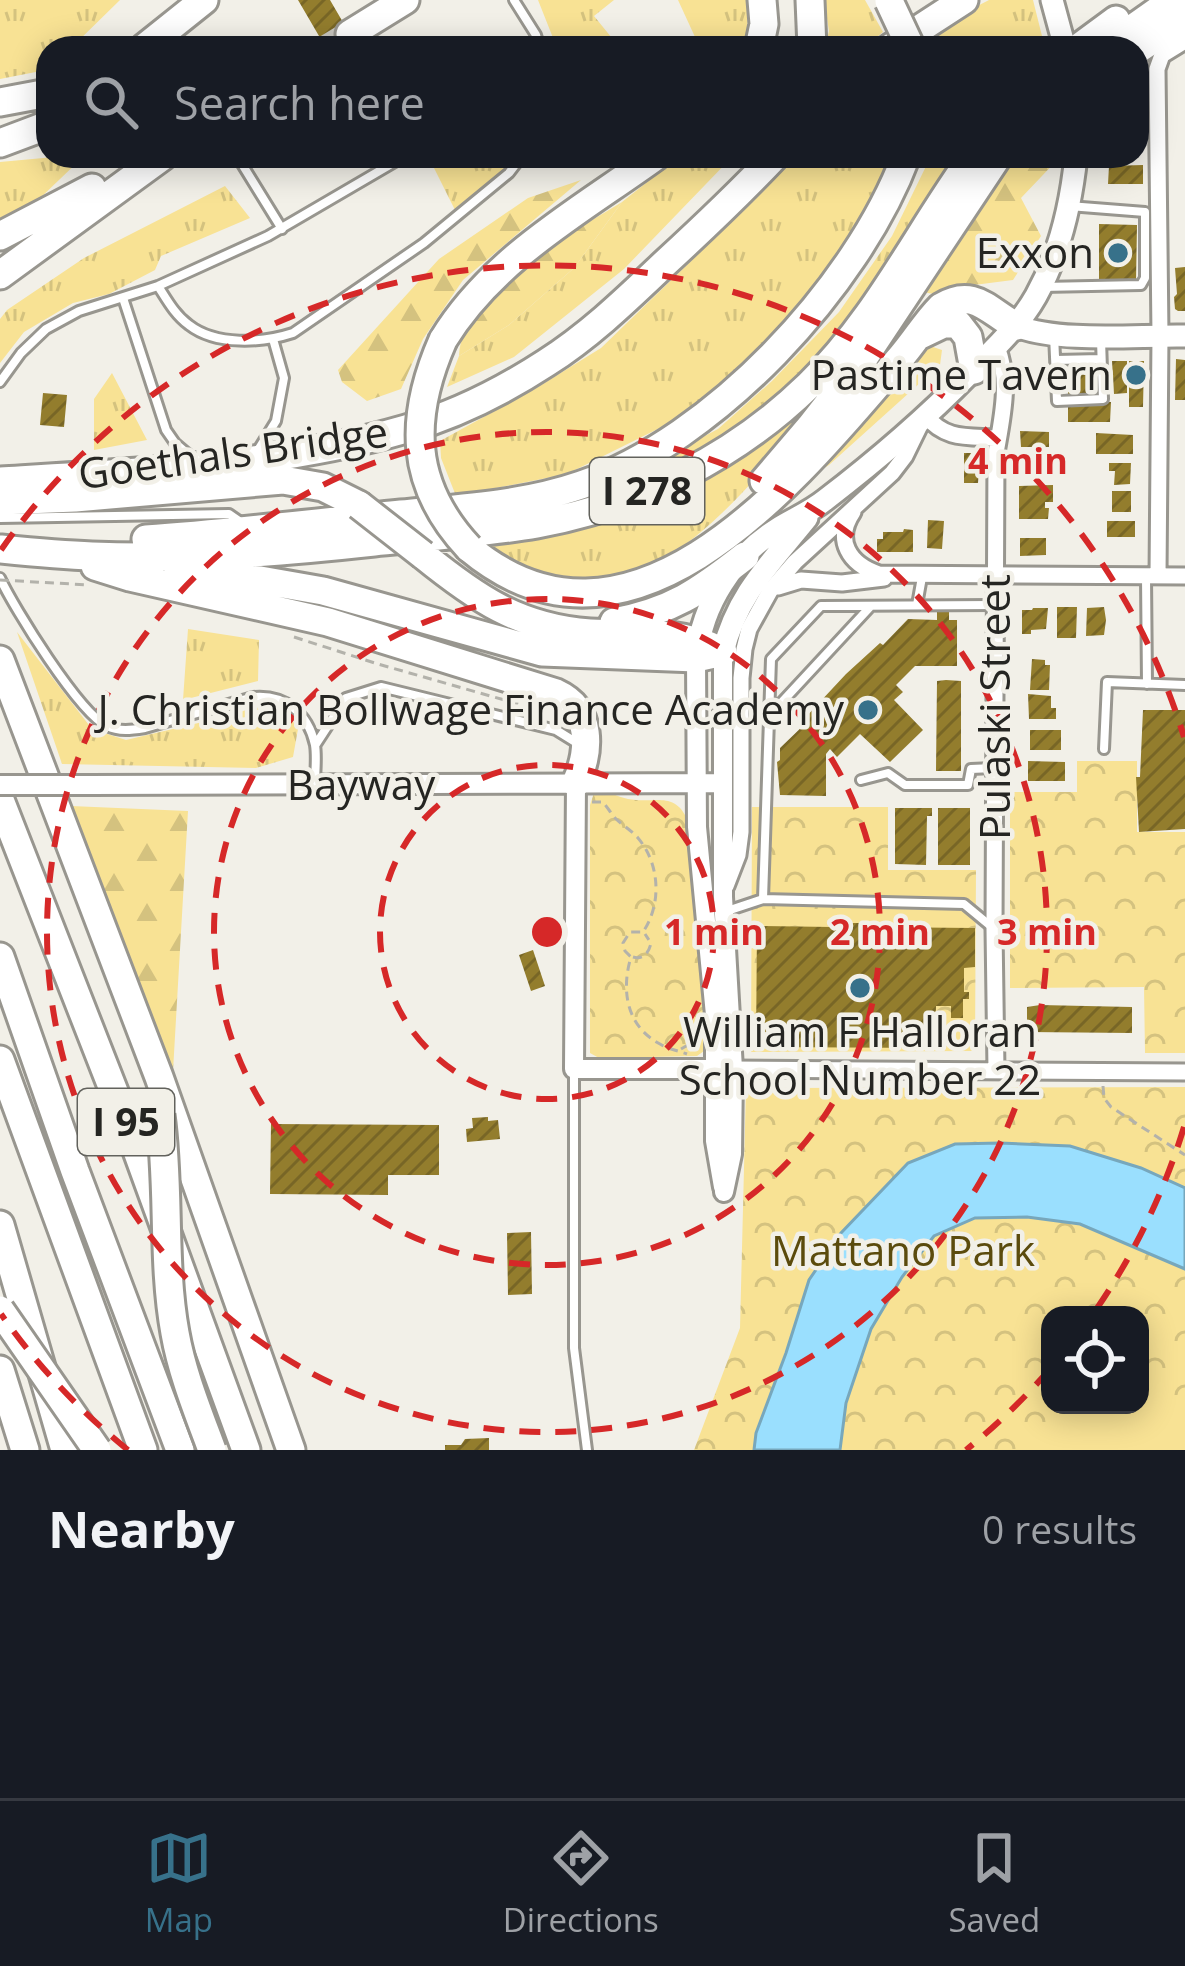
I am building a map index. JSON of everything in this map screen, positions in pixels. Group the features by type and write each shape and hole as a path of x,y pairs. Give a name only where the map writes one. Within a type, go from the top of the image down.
{"highway":[{"path":"159,36 204,0"},
{"path":"350,34 405,0"},
{"path":"762,0 762,36"},
{"path":"810,0 812,36"},
{"path":"908,36 964,0"},
{"path":"1094,36 1144,0"},
{"path":"1122,36 1173,0"},
{"path":"889,1 905,36"},
{"path":"1150,53 1185,18"},
{"path":"0,102 36,95"},
{"path":"0,143 36,130"},
{"path":"0,236 128,168"},
{"path":"0,275 147,168"},
{"path":"639,168 503,266 471,299 443,340 429,373 420,445 431,492 452,530 469,548 514,579 554,591 600,592 647,580 694,559 794,475 941,307 960,299 980,303 1007,336"},
{"path":"641,287 746,168"},
{"path":"641,287 764,168"},
{"path":"91,563 251,530 527,499 592,481 648,454 719,404 804,320 873,227 900,168"},
{"name":"I 278","path":"91,563 251,554 511,527 597,509 663,484 759,428 824,370 882,296 965,168"},
{"path":"647,580 723,524 811,427 878,337 990,168"},
{"name":"Goethals Bridge","path":"0,481 72,487 410,428 526,376 606,320 641,287"},
{"path":"920,335 943,324 958,324 968,337 974,370"},
{"path":"0,501 72,487 283,479 322,487 359,505 494,607 527,621 590,633 664,634 706,650"},
{"path":"0,550 232,575 323,590 542,652 706,650"},
{"path":"556,627 629,620 675,604 745,556"},
{"path":"91,563 130,578 328,622 548,689 566,698 582,716 584,793"},
{"path":"0,660 210,1216 291,1448"},
{"name":"I 95","path":"0,800 136,1148 245,1448"},
{"name":"I 95","path":"0,957 178,1446"},
{"path":"140,1032 160,1115 175,1332 212,1450"},
{"name":"I 95","path":"0,1060 143,1449"},
{"path":"0,1225 65,1450"},
{"path":"0,1310 97,1450"},
{"path":"0,1370 25,1450"}],"main road":[{"path":"1052,0 1062,36"},
{"path":"706,650 716,593 745,556 774,530 816,507 925,416 1007,336 1041,286 1057,249 1074,168"},
{"path":"1007,336 1185,336"},
{"path":"706,650 816,507"}],"street":[{"path":"1152,576 1160,335 1156,69 1150,53 1185,41"},
{"name":"Pulaski Street","path":"996,1070 996,453 1004,420 1007,336"},
{"path":"723,905 741,832 742,658 749,629 770,591 898,465 925,416 948,434 998,438"},
{"path":"858,505 845,528 847,550 863,568 893,576"},
{"path":"770,591 794,581 854,583 893,576 1185,576"},
{"path":"706,650 695,783 700,871 725,1069 732,1154 724,1192 715,1142 725,1069 732,1013 723,905 722,783 706,650"},
{"name":"Bayway","path":"0,785 584,793 722,783"},
{"path":"584,793 574,1069 1185,1072"}],"lane":[{"path":"514,0 536,36"},
{"path":"244,168 282,229"},
{"path":"0,382 46,329 79,311 158,286 282,229 385,168"},
{"path":"158,286 191,328 212,337 273,339 293,333 424,243 513,168"},
{"path":"1041,286 1141,285 1145,278 1144,212 1068,206"},
{"path":"123,298 166,430 201,465"},
{"path":"1054,334 1057,401 1103,399 1101,335"},
{"path":"253,458 275,421 284,378 273,339"},
{"path":"1056,360 1101,358"},
{"path":"1086,380 1102,381"},
{"path":"1056,381 1068,381"},
{"path":"0,518 230,514 251,530"},
{"path":"917,605 922,576"},
{"path":"1147,684 1152,576"},
{"path":"0,579 10,602 73,692 106,726 145,728 253,697 284,700 296,708 315,746 315,786"},
{"path":"763,899 771,658 821,606 996,605"},
{"path":"770,707 781,703 872,606"},
{"path":"1104,749 1107,682 1185,685"},
{"path":"315,746 346,698 381,687 556,730 585,749"},
{"path":"861,780 888,773 905,785 968,785 971,769 995,768"},
{"path":"723,905 763,899 964,904 994,929"},
{"path":"574,1069 574,1348 587,1450"}],"path":[{"path":"0,579 91,563"},
{"path":"295,637 529,707 549,718"},
{"path":"584,793 603,802 641,842 652,862 655,903 643,932"},
{"path":"634,931 643,932 651,944 648,952 631,957 625,951 625,938 634,931"},
{"path":"631,957 624,986 635,1022 654,1042 679,1050 691,1052 704,1039 679,1050"},
{"path":"1103,1086 1111,1107 1185,1155"}],"green space":[{"path":"0,0 120,0 83,36 36,36 36,72 0,79"},
{"path":"538,0 614,0 594,16 610,36 552,36"},
{"path":"678,0 747,0 748,36 695,36"},
{"path":"824,0 865,0 883,32 878,36 828,36"},
{"path":"989,0 1033,0 1042,36 932,36 931,30"},
{"path":"36,159 36,168 71,168 35,203 0,224 0,162"},
{"path":"434,168 508,168 507,170 456,212"},
{"path":"665,168 721,168 624,269 514,357 447,387 459,356 509,325 574,268 622,202"},
{"path":"775,168 887,168 867,212 781,333 678,419 567,474 456,496 441,458 440,441 601,348 691,261"},
{"path":"925,168 956,168 846,321 849,325 801,378 706,449 617,482 718,429 772,381 839,312 892,236"},
{"path":"1006,168 1050,168 1021,198 1041,236 1013,280 974,285 949,297 923,292"},
{"path":"581,180 463,280 423,339 401,389 367,401 342,382 338,370 439,259 528,198"},
{"path":"225,186 250,218 161,256 155,270 109,294 73,303 24,332 0,363 0,319 7,310 84,258"},
{"path":"622,202 574,268 509,325 459,356 465,331 499,285 522,265"},
{"path":"930,346 942,350 940,365 829,465 804,481"},
{"path":"112,373 147,440 94,450 94,399"},
{"path":"795,419 801,427 713,522 643,570 604,581 563,581 519,566 488,545 576,531 646,507 722,470"},
{"path":"188,629 259,640 258,681 183,700"},
{"path":"17,632 92,729 126,740 264,704 290,717 298,729 293,757 256,768 62,764"},
{"path":"1077,761 1137,761 1137,832 1185,832 1185,1053 1145,1053 1144,987 1010,988 1010,792 1077,792"},
{"path":"599,790 628,799 670,802 688,821 709,1036 697,1056 599,1058 590,1053 590,805"},
{"path":"71,806 188,811 173,1071"},
{"path":"752,807 888,807 888,870 976,870 975,1051 751,1052"},
{"name":"Mattano Park","path":"1185,1087 1185,1450 694,1450 740,1328 746,1088"},
{"path":"1149,1389 1185,1419 1185,1450 1041,1450 1071,1414 1149,1414"}],"water":[{"path":"955,1144 1070,1146 1141,1168 1185,1188 1185,1269 1080,1224 1027,1217 975,1218 934,1236 871,1329 846,1403 840,1450 754,1450 809,1280 841,1233 908,1163"}],"building":[{"path":"298,0 330,0 351,36 319,36"},
{"path":"1109,168 1143,168 1143,184 1108,184"},
{"name":"Exxon","path":"1099,224 1137,225 1136,282 1099,281"},
{"path":"1185,267 1185,311 1178,311 1175,268"},
{"path":"1176,359 1185,360 1185,400 1175,400"},
{"path":"1112,361 1127,361 1127,393 1114,394"},
{"path":"1129,361 1144,361 1143,407 1129,407"},
{"path":"1069,363 1087,363 1086,395 1068,394"},
{"path":"43,393 67,395 64,427 40,425"},
{"path":"1068,402 1111,402 1110,422 1068,422"},
{"path":"1020,431 1049,432 1049,447 1021,447"},
{"path":"1096,433 1133,435 1133,454 1096,454"},
{"path":"964,453 980,453 978,483 964,483"},
{"path":"1021,455 1049,455 1048,470 1021,470"},
{"path":"1109,463 1131,463 1130,484 1114,485 1115,471 1109,471"},
{"path":"1053,485 1053,502 1045,502 1048,519 1019,519 1019,486"},
{"path":"1112,491 1131,491 1131,512 1112,512"},
{"path":"928,520 944,521 942,549 927,548"},
{"path":"1107,521 1135,521 1135,537 1107,537"},
{"path":"913,530 913,552 877,552 877,539 883,539 883,532"},
{"path":"1020,538 1046,538 1046,555 1020,556"},
{"path":"1057,607 1077,607 1076,638 1057,638"},
{"path":"1104,607 1104,635 1086,636 1087,608"},
{"path":"1048,608 1046,629 1022,634 1022,610"},
{"path":"937,612 949,612 949,620 957,620 957,666 915,666 896,685 903,692 894,700 923,730 890,762 860,734 837,757 830,749 826,754 826,796 780,795 780,748 807,722 804,719 908,619 937,620"},
{"path":"1032,659 1050,665 1049,690 1030,690"},
{"path":"937,681 961,681 961,771 936,771"},
{"path":"1028,694 1051,696 1056,719 1029,719"},
{"path":"1143,710 1185,710 1185,829 1139,832 1136,777 1140,777"},
{"path":"1030,730 1061,730 1061,750 1030,750"},
{"path":"1028,761 1065,762 1065,781 1028,781"},
{"path":"895,808 932,808 932,816 927,816 926,865 895,864"},
{"path":"938,808 970,808 970,865 938,865"},
{"name":"William F Halloran School Number 22","path":"832,923 975,928 975,967 964,968 964,992 969,992 969,999 963,999 963,1018 951,1018 951,1006 936,1006 935,1048 756,1047 757,926 832,927"},
{"path":"533,950 545,986 531,991 519,955"},
{"path":"1027,1007 1132,1007 1132,1033 1027,1032"},
{"path":"488,1117 488,1121 498,1120 500,1139 467,1142 466,1129 473,1128 472,1118"},
{"path":"271,1124 439,1125 439,1175 388,1175 388,1195 270,1194"},
{"path":"531,1232 532,1294 508,1295 507,1233"},
{"path":"489,1438 489,1450 445,1450 445,1445 461,1445 465,1439"}],"place":[{"name":"Exxon","path":"1118,253"},
{"name":"Pastime Tavern","path":"1136,375"},
{"name":"J. Christian Bollwage Finance Academy","path":"868,710"},
{"name":"William F Halloran School Number 22","path":"860,988"}]}
